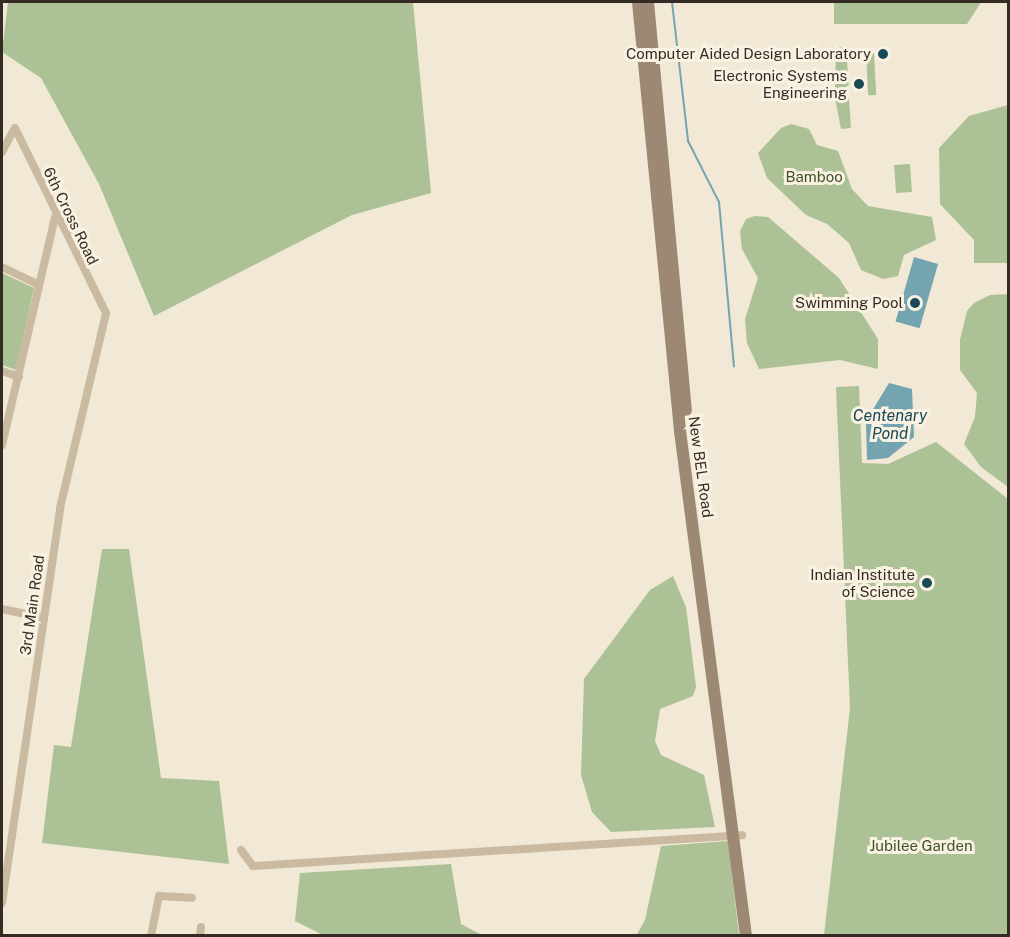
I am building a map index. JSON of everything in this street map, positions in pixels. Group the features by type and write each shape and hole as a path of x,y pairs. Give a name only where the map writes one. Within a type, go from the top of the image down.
{"main road":[{"name":"New BEL Road","path":"638,2 680,431 739,835 746,936"},
{"name":"New BEL Road","path":"648,2 688,431 752,936"}],"street":[{"name":"6th Cross Road","path":"2,152 15,128 55,217 106,313"},
{"path":"2,445 55,217"},
{"path":"2,267 39,285"},
{"name":"3rd Main Road","path":"2,903 60,508 106,313"},
{"path":"2,371 19,377"},
{"path":"2,609 44,618"},
{"path":"241,850 253,866 739,835"},
{"path":"151,936 159,896 192,898"}],"green space":[{"path":"8,2 413,2 431,193 352,215 154,316 99,184 41,78 2,52"},
{"path":"834,2 979,2 980,4 967,24 834,24"},
{"path":"846,47 849,91 835,92 836,48"},
{"path":"866,53 874,53 876,95 868,95"},
{"path":"849,97 851,128 841,129 835,98"},
{"path":"1008,105 1008,263 974,263 974,240 940,204 939,148 969,116"},
{"name":"Bamboo","path":"791,124 809,129 817,145 838,151 852,189 868,206 932,217 936,240 904,255 898,276 883,279 861,270 849,243 827,224 806,215 767,178 758,153 781,128"},
{"path":"910,164 912,192 896,193 894,165"},
{"path":"755,216 768,217 839,278 878,339 878,369 840,360 759,369 747,343 745,319 758,278 742,249 740,231 746,219"},
{"path":"2,273 34,288 16,370 2,365"},
{"path":"1008,294 1008,487 981,467 964,444 975,417 977,393 960,370 960,340 967,311 974,303 990,295"},
{"name":"Jubilee Garden","path":"859,386 862,463 888,464 936,442 1008,499 1008,935 824,935 850,708 836,387"},
{"path":"102,549 129,549 161,778 219,781 229,864 42,843 54,745 71,747"},
{"path":"673,576 686,607 696,687 693,696 660,709 655,741 661,755 704,775 715,827 611,832 592,812 581,775 584,679 650,590"},
{"path":"728,841 739,935 636,936 645,920 661,846"},
{"path":"451,864 461,924 482,935 323,935 295,921 300,873"}],"water":[{"name":"Swimming Pool","path":"914,257 938,264 920,328 896,321"},
{"name":"Centenary Pond","path":"889,383 912,389 914,437 888,458 867,460 866,421"}],"waterway":[{"path":"672,2 688,141 719,202 734,366"}],"place":[{"name":"Computer Aided Design Laboratory","path":"883,54"},
{"name":"Electronic Systems Engineering","path":"859,84"},
{"name":"Swimming Pool","path":"915,303"},
{"name":"Indian Institute of Science","path":"927,583"}]}
